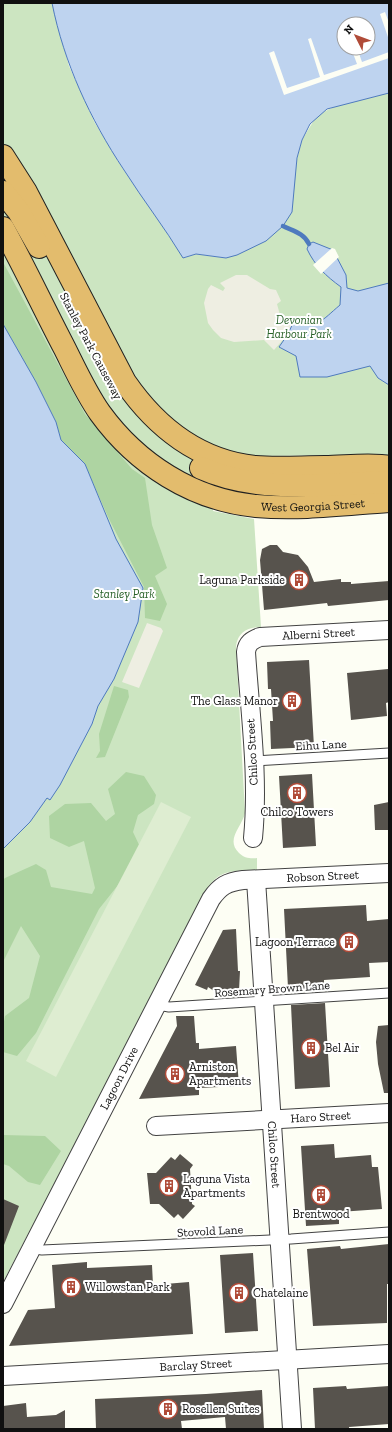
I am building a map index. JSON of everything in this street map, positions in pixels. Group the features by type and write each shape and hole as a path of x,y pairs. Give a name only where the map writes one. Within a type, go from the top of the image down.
{"highway":[{"path":"3,156 19,180 37,212 117,368 134,395 150,414 170,433 191,446 211,464 232,463 265,468 389,467"},
{"name":"Stanley Park Causeway","path":"3,192 29,230 110,385 135,420 153,437 176,454 211,464 239,481 257,484"},
{"name":"Stanley Park Causeway","path":"3,228 9,244 92,401 112,428 132,449 170,478 195,490 236,503"},
{"name":"West Georgia Street","path":"257,484 389,482"},
{"name":"West Georgia Street","path":"236,503 280,507 389,502"}],"street":[{"name":"Alberni Street","path":"249,643 260,637 389,630"},
{"name":"Chilco Street","path":"249,643 246,652 254,761 255,819 253,838"},
{"name":"Robson Street","path":"256,880 389,873"},
{"name":"Chilco Street","path":"256,880 270,1120 280,1240 292,1429"},
{"name":"Lagoon Drive","path":"3,1304 158,1005 210,899 217,890 230,882 256,880"},
{"name":"Haro Street","path":"156,1126 389,1113"},
{"name":"Barclay Street","path":"3,1376 389,1354"}],"lane":[{"path":"3,170 24,194 37,212"},
{"name":"Eihu Lane","path":"254,761 389,753"},
{"name":"Rosemary Brown Lane","path":"158,1005 169,1007 389,993"},
{"name":"Stovold Lane","path":"31,1248 42,1250 280,1240 389,1232"}],"green space":[{"name":"Stanley Park","path":"3,3 52,3 69,66 95,123 123,169 184,258 196,254 226,258 295,167 302,140 314,120 321,113 336,106 389,93 389,455 250,456 210,481 213,511 254,519 261,627 244,631 239,637 236,646 245,813 234,838 234,843 235,848 241,855 248,858 257,858 257,870 225,873 210,885 3,1282"},
{"path":"3,262 85,414 132,469 145,478 152,525 167,568 155,576 167,604 160,621 145,618 144,587 109,519 85,465 61,440 56,422 36,382 3,324"},
{"path":"114,686 128,690 129,697 105,757 96,758 100,751 99,734"},
{"path":"126,772 144,776 156,795 154,804 138,815 133,832 141,849 134,865 99,909 36,1033 17,1056 3,1052 3,1027 5,1016 29,998 40,956 21,926 3,962 3,880 36,864 46,870 51,887 92,894 95,888 84,841 69,847 50,838 49,816 65,804 91,803 106,821 115,814 108,789"},
{"path":"161,802 191,817 56,1077 26,1061"},
{"path":"3,1135 45,1136 61,1151 40,1185 28,1182 9,1166 3,1164"}],"shaded area":[{"path":"236,275 247,275 270,289 276,290 281,301 277,304 280,315 294,320 288,334 274,350 264,340 234,342 221,338 208,323 204,303 208,289 211,285 223,291 225,288 220,283"},
{"path":"147,623 161,628 163,631 139,688 122,682"}],"water":[{"path":"52,3 389,3 389,93 327,109 310,124 302,140 297,158 292,212 283,226 266,241 237,255 226,258 196,254 183,258 131,181 100,131 89,111 71,69"},
{"path":"313,242 333,250 346,275 347,288 358,291 389,283 389,385 378,378 370,366 327,377 300,377 296,356 279,347 288,334 293,323 309,325 314,324 324,319 340,305 341,287 321,270 307,249 309,244"},
{"path":"3,324 36,382 56,422 61,440 85,464 116,539 143,588 138,622 114,679 98,706 92,724 60,785 50,800 47,798 30,822 3,849"}],"pier":[{"path":"385,12 389,23 389,40 380,14"},
{"path":"311,38 324,75 357,64 354,56 360,56 362,62 389,52 389,58 284,95 269,53 274,51 287,88 320,77 308,39"},
{"path":"332,248 335,249 339,257 321,274 313,265"}],"building":[{"name":"Laguna Parkside","path":"270,545 277,545 283,552 298,555 308,567 314,582 341,579 341,582 351,582 351,584 389,581 389,600 328,606 327,603 264,610 260,560 262,549"},
{"name":"The Glass Manor","path":"309,660 314,747 271,749 270,721 273,721 271,689 268,689 267,662"},
{"path":"388,669 389,702 386,703 387,716 351,720 347,673"},
{"name":"Chilco Towers","path":"312,774 316,846 283,848 279,776"},
{"path":"389,802 389,830 375,830 374,805"},
{"path":"366,905 367,921 389,919 389,962 369,963 370,977 324,980 324,991 291,993 290,988 288,988 284,909"},
{"path":"236,929 238,971 240,971 239,991 221,991 220,995 208,987 207,990 195,985 223,930"},
{"name":"Bel Air","path":"325,1003 330,1087 295,1089 291,1005"},
{"name":"Arniston Apartments","path":"176,1016 194,1016 196,1043 199,1043 199,1049 236,1046 239,1086 199,1088 199,1095 139,1099 177,1026"},
{"path":"389,1025 389,1093 384,1093 378,1064 376,1042 378,1026"},
{"path":"334,1144 335,1158 371,1155 372,1167 378,1167 382,1209 339,1212 339,1224 306,1226 301,1146"},
{"name":"Laguna Vista Apartments","path":"180,1154 193,1165 190,1169 192,1204 195,1206 183,1219 178,1214 174,1218 159,1204 150,1204 147,1173 156,1173 171,1157 175,1160"},
{"path":"3,1199 19,1206 4,1245 3,1245"},
{"path":"389,1244 387,1323 313,1326 307,1249 340,1246 341,1249"},
{"name":"Chatelaine","path":"253,1253 258,1331 225,1333 220,1255"},
{"path":"87,1262 87,1268 152,1265 153,1285 189,1282 193,1334 9,1346 28,1310 55,1308 52,1265"},
{"path":"346,1386 347,1389 389,1386 389,1424 349,1427 349,1429 315,1429 313,1388"},
{"path":"262,1390 264,1429 226,1429 225,1417 181,1421 182,1429 96,1429 95,1399"},
{"path":"26,1403 27,1417 56,1415 65,1410 65,1429 3,1429 3,1406"}],"waterway":[{"path":"283,226 304,237 309,244"}],"place":[{"name":"Laguna Parkside","path":"299,580"},
{"name":"The Glass Manor","path":"292,701"},
{"name":"Chilco Towers","path":"297,793"},
{"name":"Lagoon Terrace","path":"349,942"},
{"name":"Bel Air","path":"311,1048"},
{"name":"Arniston Apartments","path":"175,1074"},
{"name":"Laguna Vista Apartments","path":"169,1186"},
{"name":"Brentwood","path":"321,1195"},
{"name":"Willowstan Park","path":"71,1287"},
{"name":"Chatelaine","path":"239,1293"},
{"name":"Rosellen Suites","path":"168,1409"}],"park label":[{"name":"Devonian Harbour Park","path":"299,327"}]}
